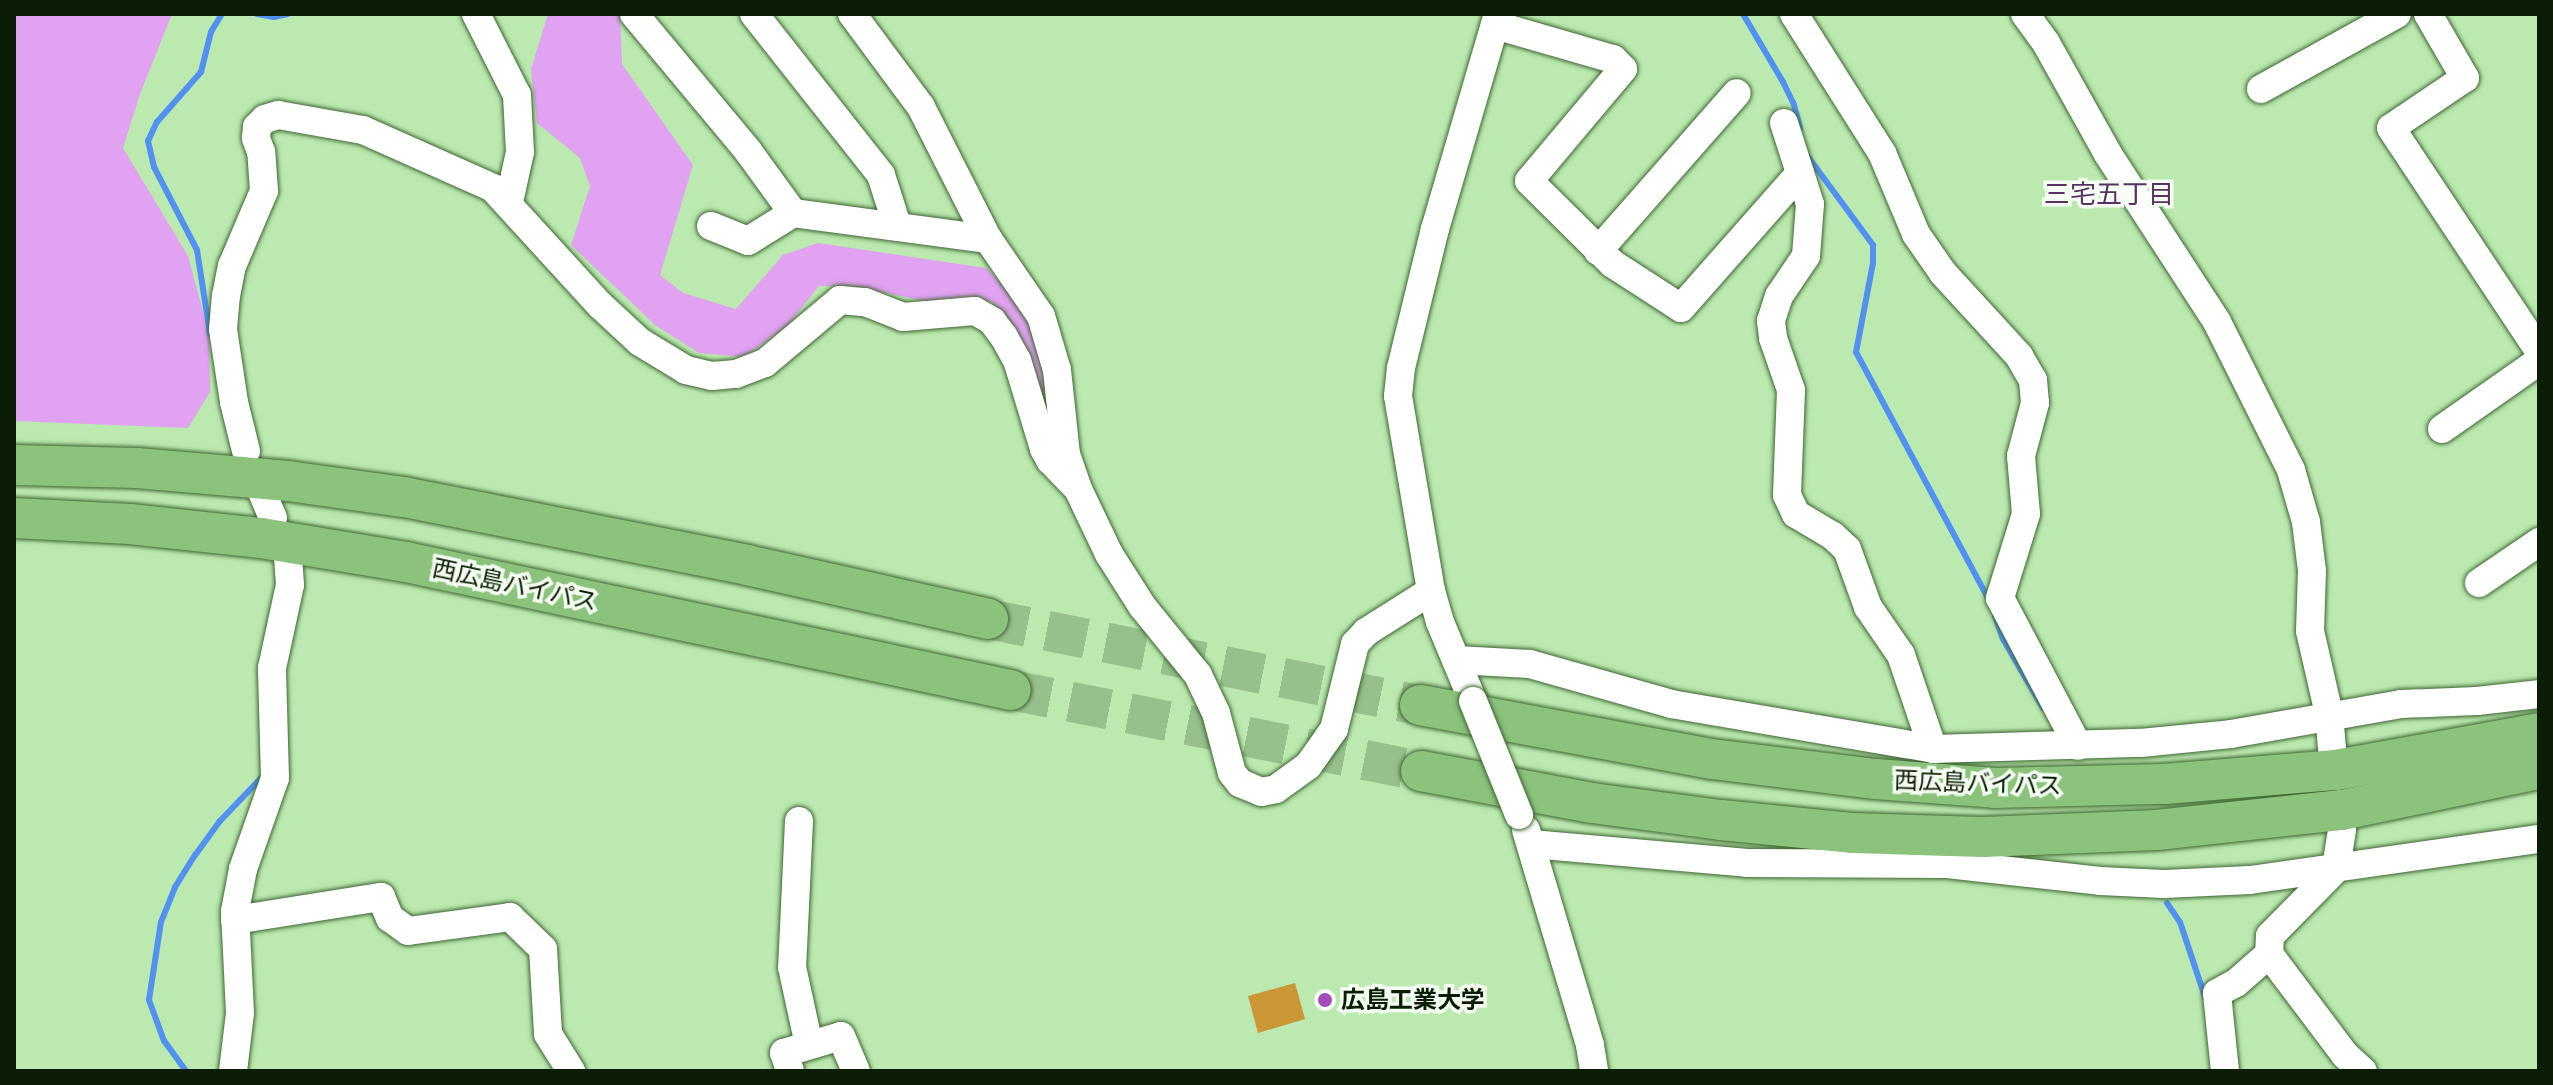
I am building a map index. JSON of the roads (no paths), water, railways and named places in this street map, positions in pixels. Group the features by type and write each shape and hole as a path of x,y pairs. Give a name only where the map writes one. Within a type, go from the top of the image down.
{"highway":[{"path":"14,465 137,468 288,481 404,497 747,565 988,619"},
{"name":"西広島バイパス","path":"14,518 218,533 406,562 1011,690"},
{"name":"西広島バイパス","path":"1420,705 1712,759 1876,779 1995,788 2164,784 2336,770 2539,733"},
{"name":"西広島バイパス","path":"1421,771 1592,803 1721,820 1854,833 1983,837 2157,830 2342,810 2539,769"}],"street":[{"path":"476,14 517,95 520,152 509,202"},
{"path":"634,14 748,151 793,213"},
{"path":"754,14 881,175 897,225"},
{"path":"852,14 921,107 988,239 1031,297 1051,342 1066,454 1078,489 1109,554 1134,593 1164,637 1198,675 1216,713 1232,773 1240,783 1261,792 1289,782 1308,766 1328,739 1355,644 1366,632 1431,591"},
{"path":"1794,14 1882,153 1916,234 1943,273 2019,356 2033,380 2035,403 2021,456 2026,514 2000,598 2078,746"},
{"path":"2025,14 2046,43 2108,154 2217,322 2291,470 2306,522 2312,571 2310,631 2329,714 2332,748"},
{"path":"2261,89 2397,14"},
{"path":"2428,14 2465,78 2391,128 2539,351"},
{"path":"1594,1071 1531,844 1431,591 1398,396 1401,368 1435,229 1496,20 1613,59 1623,69 1529,181 1598,251 1681,308 1800,173"},
{"path":"1598,251 1737,93"},
{"path":"246,451 234,402 223,329 232,266 262,204 264,177 256,138 257,127 265,119 278,115 363,130 493,188 600,305 651,350 686,370 712,376 736,374 765,363 840,300 865,302 903,317 975,311 992,321 1004,337 1017,360 1044,449 1050,460 1078,489"},
{"path":"1784,123 1810,204 1806,256 1779,296 1771,321 1773,338 1791,390 1787,495 1796,514 1833,536 1847,549 1868,607 1901,655 1933,749"},
{"path":"711,226 748,241 793,213 897,225 932,234 988,239"},
{"path":"2442,429 2539,361"},
{"path":"262,492 273,518"},
{"path":"2479,583 2539,542"},
{"path":"233,1071 240,1013 235,920 243,869 275,776 272,668 290,585 288,557"},
{"path":"1456,660 1530,664 1671,704 1933,749 2078,746 2231,734 2329,714 2401,704 2539,694"},
{"path":"799,821 792,967 809,1045"},
{"path":"2342,830 2336,869 2270,936 2269,954 2345,1055 2363,1071"},
{"path":"1531,844 1747,863 1947,864 2100,881 2151,883 2250,880 2539,839"},
{"path":"235,920 381,897 390,918 408,931 510,917 543,949 548,1034 571,1071"},
{"path":"2225,1071 2217,993 2236,983 2269,954"},
{"path":"790,1071 784,1053 841,1036 856,1071"}],"waterway":[{"path":"210,334 197,250 154,167 148,141 157,122 201,72 211,32 222,14"},
{"path":"257,14 274,17 288,14"},
{"path":"1743,14 1783,82 1800,128"},
{"path":"1806,154 1873,245 1873,263 1856,352 1988,598"},
{"path":"1995,616 2003,639 2043,708"},
{"path":"186,1071 164,1041 149,1000 161,922 175,887 196,854 220,821 264,775"},
{"path":"2167,903 2180,922 2206,1000"}],"tunnel":[{"path":"988,619 1420,705"},
{"path":"1011,690 1421,771"}],"place":[{"name":"広島工業大学","path":"1325,1000"}],"district":[{"name":"三宅五丁目","path":"2109,195"}]}
